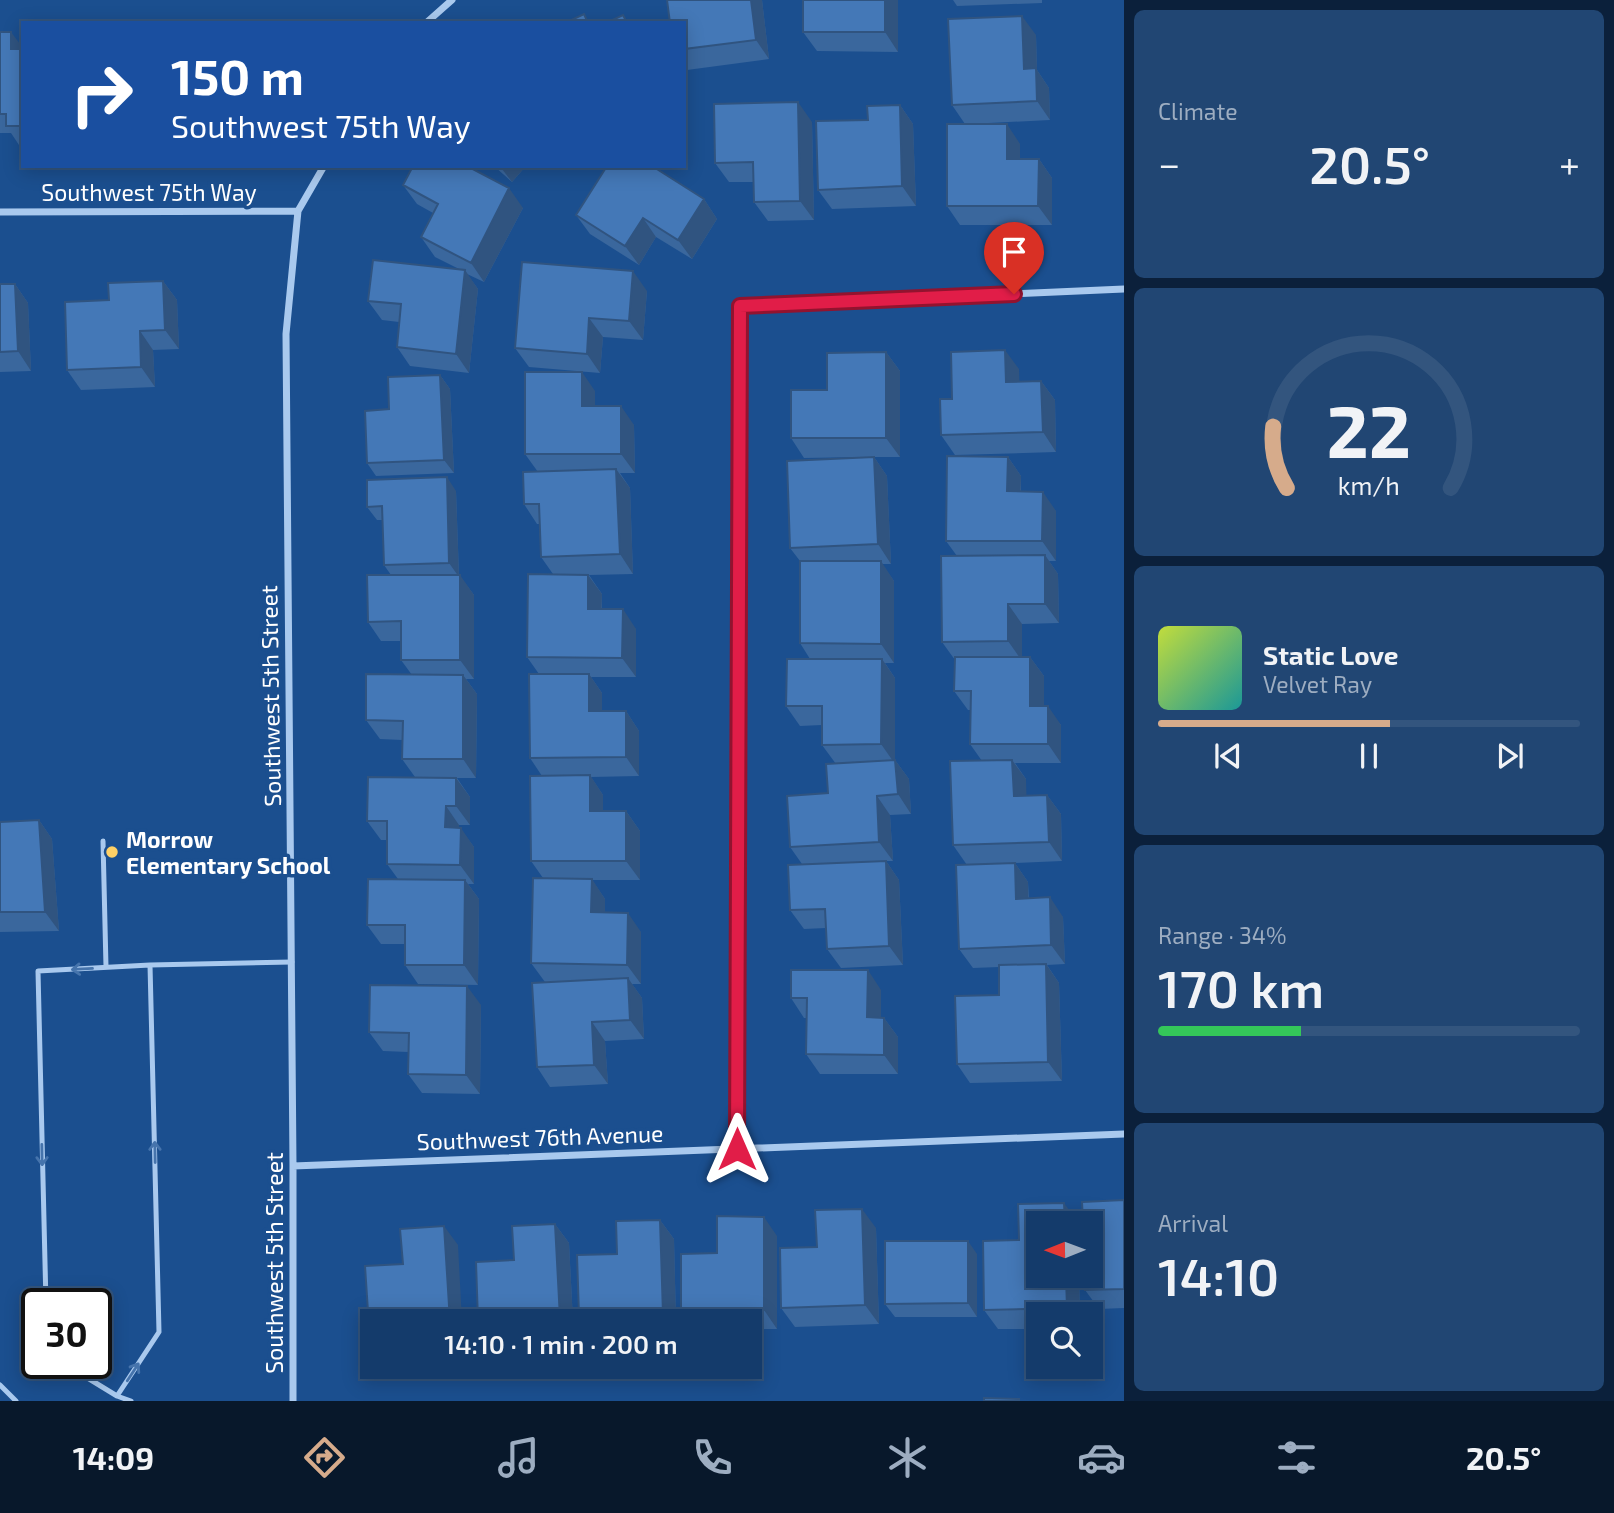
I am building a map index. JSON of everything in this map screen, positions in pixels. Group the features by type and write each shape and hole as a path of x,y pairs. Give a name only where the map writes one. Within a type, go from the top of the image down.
{"street":[{"path":"428,21 452,0"},
{"name":"Southwest 5th Street","path":"293,1401 286,334 298,212 323,168"},
{"name":"Southwest 75th Way","path":"0,212 298,212"},
{"path":"737,1149 740,306 1124,289"},
{"name":"Southwest 76th Avenue","path":"293,1166 1124,1134"}],"lane":[{"path":"103,841 106,967"},
{"path":"46,1288 38,971 292,962"},
{"path":"117,1396 159,1332 150,965"},
{"path":"89,1379 131,1401"},
{"path":"0,1385 16,1401"}],"building":[{"path":"667,0 751,0 756,40 686,49 686,21 670,21"},
{"path":"803,0 885,0 885,32 803,32"},
{"path":"584,14 587,21 569,21"},
{"path":"623,15 626,21 610,21"},
{"path":"1022,16 1024,69 1036,68 1037,101 952,105 948,19"},
{"path":"0,32 11,32 11,49 21,49 21,126 6,126 6,114 0,114"},
{"path":"798,102 800,201 754,202 753,162 715,163 714,104"},
{"path":"900,105 902,186 818,190 816,121 868,120 867,106"},
{"path":"947,124 1007,124 1007,159 1039,159 1038,206 947,206"},
{"path":"412,168 471,168 509,188 471,263 421,237 438,204 403,185"},
{"path":"606,168 655,168 704,199 678,240 643,218 625,246 576,215"},
{"path":"373,260 465,270 456,354 397,347 401,304 368,301"},
{"path":"522,262 633,271 629,321 589,318 587,354 515,348"},
{"path":"163,281 165,330 140,331 141,367 67,370 65,302 109,300 108,283"},
{"path":"0,284 15,284 18,351 0,352"},
{"path":"1005,350 1006,382 1041,381 1043,432 941,435 940,399 952,399 951,352"},
{"path":"886,352 886,438 791,438 791,390 827,390 827,353"},
{"path":"525,372 582,372 582,406 621,406 621,454 525,454"},
{"path":"440,375 444,460 367,463 365,411 389,409 388,377"},
{"path":"947,456 1008,457 1007,491 1043,492 1042,541 946,541"},
{"path":"874,457 878,544 790,548 787,461"},
{"path":"616,469 620,554 541,557 539,504 524,504 523,472"},
{"path":"447,477 449,563 384,565 382,506 367,507 367,480"},
{"path":"1045,555 1045,604 1008,604 1008,641 942,642 941,556"},
{"path":"800,561 881,561 881,644 800,643"},
{"path":"528,574 588,575 588,609 623,609 622,658 527,657"},
{"path":"367,575 460,575 460,660 401,660 401,621 368,622"},
{"path":"955,657 1030,657 1030,706 1048,706 1048,744 970,744 971,691 954,691"},
{"path":"787,659 882,659 881,744 822,745 822,706 786,706"},
{"path":"366,674 463,675 463,759 402,759 403,721 366,720"},
{"path":"529,674 589,674 589,711 626,711 626,757 530,758"},
{"path":"895,760 898,794 877,796 879,842 790,847 787,796 828,793 826,764"},
{"path":"1012,760 1014,796 1047,795 1049,842 953,845 950,761"},
{"path":"590,775 590,811 626,811 626,861 531,861 530,776"},
{"path":"368,777 456,778 456,806 446,806 445,827 461,828 460,865 387,864 387,821 367,821"},
{"path":"39,820 45,912 0,912 0,822"},
{"path":"886,861 889,946 827,949 825,909 790,910 788,865"},
{"path":"1015,863 1016,899 1050,897 1051,945 959,949 956,865"},
{"path":"533,878 592,879 591,912 628,913 627,965 531,963"},
{"path":"368,879 465,880 464,965 405,965 405,925 367,925"},
{"path":"1046,964 1048,1062 957,1064 955,996 999,995 999,965"},
{"path":"791,970 868,970 867,1017 884,1018 884,1055 806,1054 807,998 791,998"},
{"path":"628,978 630,1020 592,1022 594,1065 537,1067 532,983"},
{"path":"370,985 467,986 466,1075 408,1074 409,1033 369,1032"},
{"path":"1124,1200 1124,1289 1085,1290 1103,1288 1103,1211 1082,1211 1082,1202"},
{"path":"1064,1203 1064,1211 1026,1211 1026,1288 1066,1288 1067,1302 1026,1302 1026,1309 984,1310 983,1241 1019,1240 1018,1204"},
{"path":"862,1209 865,1305 781,1308 780,1248 817,1247 815,1210"},
{"path":"717,1216 764,1217 764,1310 681,1309 681,1254 717,1253"},
{"path":"660,1220 663,1309 579,1309 577,1255 617,1254 616,1221"},
{"path":"555,1224 560,1309 478,1309 476,1262 514,1260 512,1226"},
{"path":"444,1226 449,1309 368,1309 365,1266 403,1264 400,1229"},
{"path":"885,1241 968,1241 968,1303 885,1304"},
{"path":"984,1398 1019,1399 1019,1401 984,1401"}],"place":[{"name":"Morrow Elementary School","path":"112,852"}],"route":[{"path":"737,1149 740,306 1014,294"}]}
